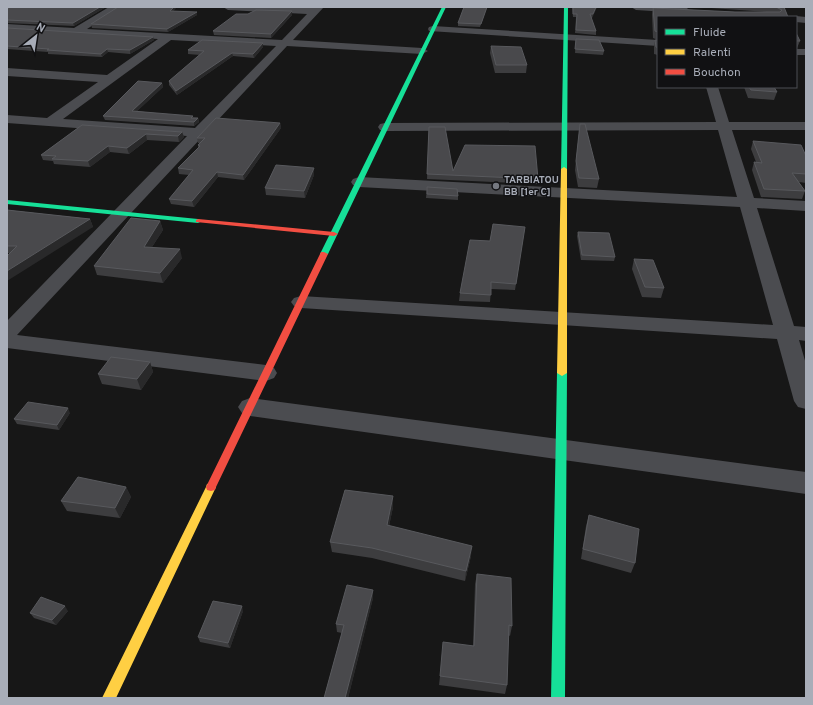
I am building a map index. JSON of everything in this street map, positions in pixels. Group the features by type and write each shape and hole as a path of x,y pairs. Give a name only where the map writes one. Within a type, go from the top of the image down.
{"street":[{"path":"76,31 116,7"},
{"path":"228,7 317,9"},
{"path":"109,698 444,7"},
{"path":"558,698 566,7"},
{"path":"636,7 688,11"},
{"path":"7,333 317,9"},
{"path":"7,27 422,51"},
{"path":"433,29 657,43"},
{"path":"50,122 169,36"},
{"path":"7,72 110,78"},
{"path":"712,88 806,401"},
{"path":"7,119 199,133"},
{"path":"385,127 806,126"},
{"path":"359,182 806,206"},
{"path":"7,202 334,234"},
{"path":"301,302 806,334"},
{"path":"7,341 266,373"},
{"path":"250,407 806,483"}],"building":[{"path":"10,7 100,7 73,23 7,20 7,9"},
{"path":"118,7 174,7 170,11 197,12 167,29 91,24"},
{"path":"464,7 487,7 481,24 458,23"},
{"path":"573,7 596,7 593,14 590,14 596,31 576,30 577,14 573,14"},
{"path":"776,7 784,7 788,16 657,16 657,32 655,31 653,8 735,12 780,12 782,10"},
{"path":"256,10 292,11 271,34 213,31 236,14 248,14"},
{"path":"7,28 153,37 130,50 107,49 101,54 7,46"},
{"path":"576,39 599,40 604,51 575,49"},
{"path":"202,40 263,43 253,54 232,53 176,91 169,81 204,51 188,50"},
{"path":"655,40 657,40 657,48"},
{"path":"491,46 521,47 527,65 496,65"},
{"path":"138,81 162,83 132,111 193,116 191,118 198,118 194,122 103,116"},
{"path":"750,88 775,88 777,92 751,90"},
{"path":"216,118 280,123 243,175 217,172 192,201 169,199 193,170 178,168 200,146 198,145 205,138 197,138"},
{"path":"580,124 585,124 599,179 579,178 576,161"},
{"path":"82,125 182,132 178,136 146,134 127,148 108,146 88,161 52,159 56,156 41,155"},
{"path":"429,127 445,127 453,171 465,145 535,146 538,179 427,174"},
{"path":"753,141 801,145 806,156 806,174 792,173 805,191 764,189 754,162 762,163"},
{"path":"276,165 314,168 304,191 265,188"},
{"path":"427,187 457,189 458,196 427,194"},
{"path":"7,210 90,219 7,271 7,256 17,246 7,246"},
{"path":"131,218 160,221 144,247 180,249 160,273 94,266"},
{"path":"493,224 525,227 516,284 491,282 491,295 460,293 470,240 490,241"},
{"path":"578,232 609,233 615,257 582,255"},
{"path":"634,259 653,260 664,288 645,287"},
{"path":"111,357 150,362 137,379 98,374"},
{"path":"28,402 68,408 57,425 14,419"},
{"path":"78,477 126,487 115,508 61,501"},
{"path":"345,490 393,496 387,525 472,546 466,571 372,548 330,542"},
{"path":"589,515 639,529 635,563 583,549"},
{"path":"477,574 511,578 512,626 509,625 507,685 440,676 443,642 474,646"},
{"path":"347,585 373,590 345,698 324,698 344,625 336,624"},
{"path":"41,597 65,606 52,620 30,613"},
{"path":"213,601 242,606 228,643 198,637"}],"traffic: fast":[{"path":"324,254 444,7"},
{"path":"564,169 566,7"},
{"path":"7,202 198,221"},
{"path":"558,698 562,373"}],"traffic: slow":[{"path":"562,373 564,169"},
{"path":"109,698 211,487"}],"traffic: jam":[{"path":"198,221 334,234"},
{"path":"211,487 324,254"}],"place":[{"name":"TARBIATOU BB [1er C]","path":"496,186"}]}
